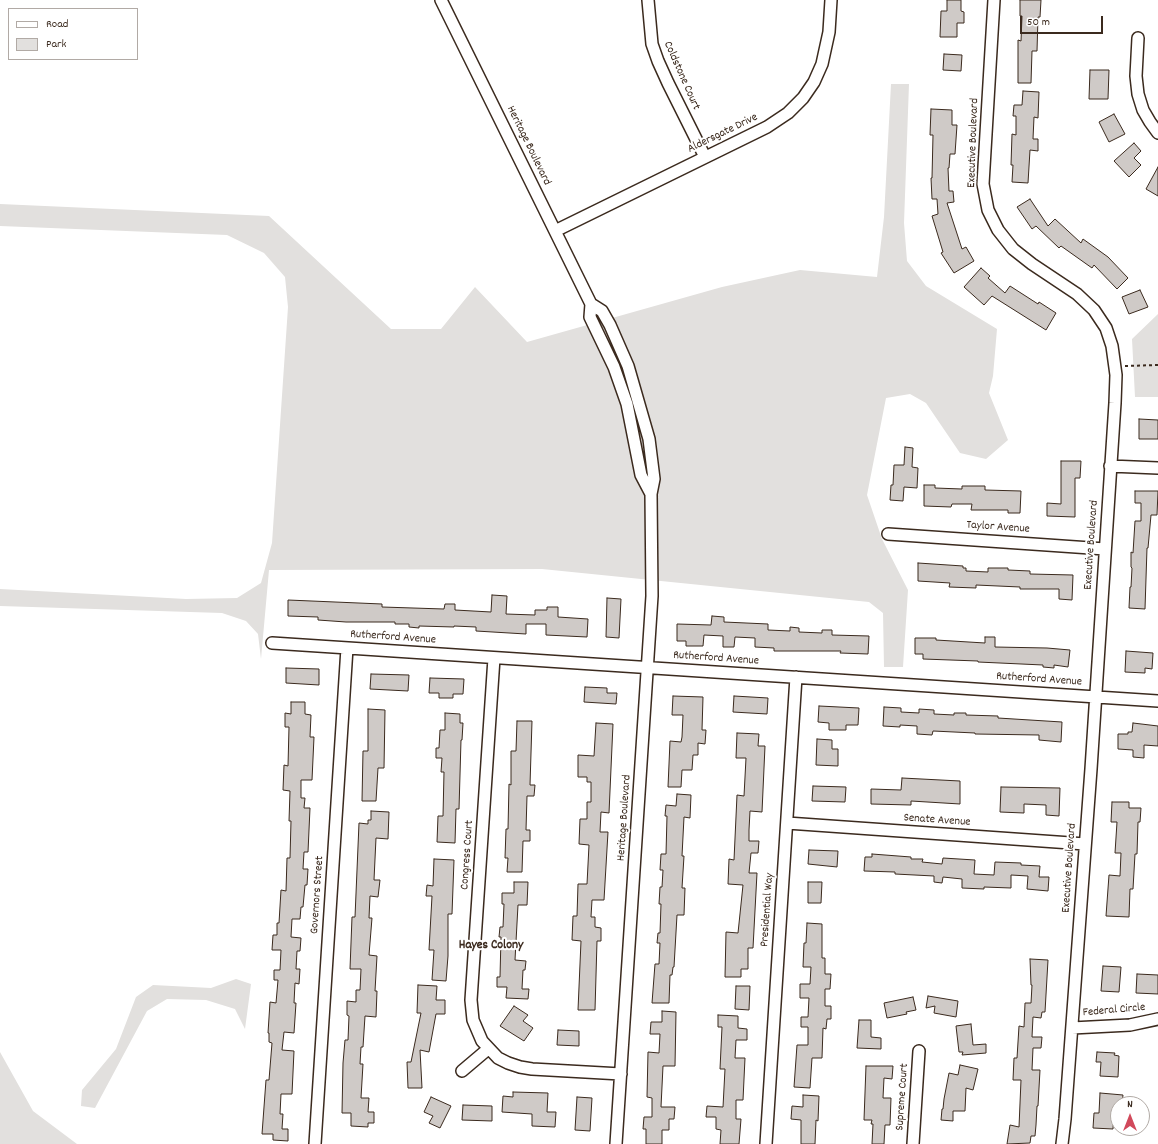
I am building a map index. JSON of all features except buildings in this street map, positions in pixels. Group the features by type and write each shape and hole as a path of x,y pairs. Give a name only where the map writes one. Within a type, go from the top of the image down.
{"street":[{"name":"Heritage Boulevard","path":"441,0 591,304 590,317 614,367 627,404 641,475 651,494 652,596 616,1144"},
{"name":"Coldstone Court","path":"648,0 652,44 658,61 706,157"},
{"name":"Aldersgate Drive","path":"555,231 767,127 788,113 803,98 814,82 822,64 829,32 831,0"},
{"name":"Executive Boulevard","path":"994,0 984,184 988,210 998,230 1013,249 1032,264 1077,294 1094,310 1106,328 1112,346 1116,366 1116,403 1110,466 1066,1119 1062,1144"},
{"path":"1138,38 1136,76 1138,94 1143,110 1158,133"},
{"path":"1110,466 1158,468"},
{"name":"Taylor Avenue","path":"888,534 1105,549"},
{"name":"Rutherford Avenue","path":"272,643 1158,701"},
{"name":"Governors Street","path":"315,1144 348,648"},
{"name":"Congress Court","path":"494,658 471,1000 472,1020 476,1031 488,1049 498,1058 508,1063 520,1067 621,1074"},
{"name":"Presidential Way","path":"766,1144 796,677"},
{"name":"Senate Avenue","path":"786,823 1085,844"},
{"name":"Federal Circle","path":"1072,1028 1130,1025 1158,1019"},
{"path":"462,1071 488,1049"},
{"name":"Supreme Court","path":"913,1144 919,1051"}],"path":[{"path":"1116,366 1158,365"}],"green space":[{"path":"891,84 909,84 904,223 907,261 926,286 997,329 993,376 989,393 1008,440 986,459 960,453 926,403 910,394 886,398 867,495 882,539 908,590 903,667 884,667 883,613 869,602 542,569 269,570 261,659 258,634 246,621 222,613 0,606 0,589 186,599 237,598 261,583 272,543 288,307 285,277 264,253 227,235 0,226 0,204 269,216 391,329 441,329 475,287 527,342 722,287 800,270 877,277 884,217"},
{"path":"1158,314 1158,397 1135,397 1132,339"},
{"path":"236,979 251,984 245,1029 235,1009 206,1000 167,999 147,1011 95,1108 81,1106 82,1090 116,1049 136,997 153,985 211,988"},
{"path":"0,1052 33,1111 77,1144 0,1144"}],"district":[{"name":"Hayes Colony","path":"491,946"}]}
